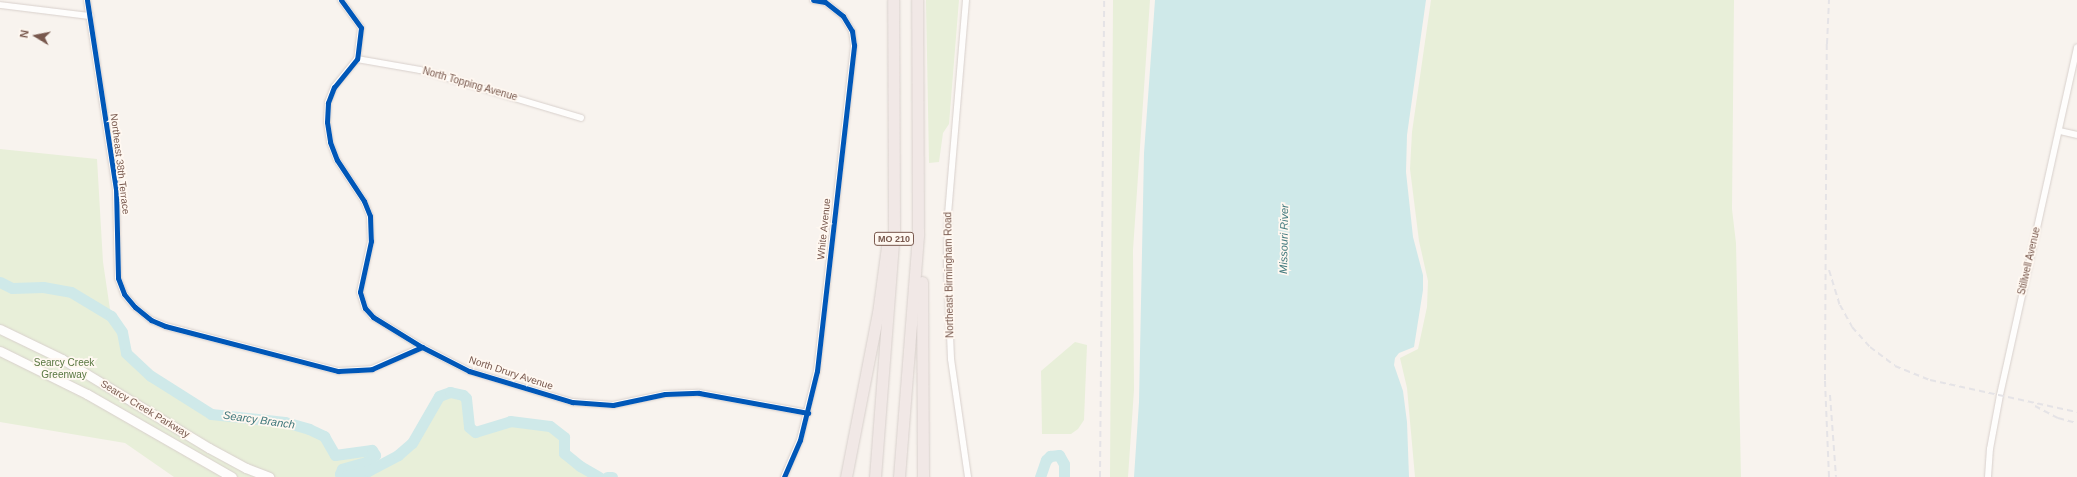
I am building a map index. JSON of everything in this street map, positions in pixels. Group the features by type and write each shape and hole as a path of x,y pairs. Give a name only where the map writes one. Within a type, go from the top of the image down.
{"highway":[{"name":"MO 210","path":"875,477 891,287 895,172 893,0"},
{"name":"MO 210","path":"899,477 917,257 917,0"},
{"path":"846,477 879,306 895,172"},
{"path":"917,257 922,278 923,477"}],"street":[{"name":"Northeast 38th Terrace","path":"87,0 116,189 117,270 120,286 135,307 151,320 194,334 330,369 351,372 384,365 422,347"},
{"path":"341,0 360,28 357,59"},
{"name":"White Avenue","path":"784,477 800,440 808,413 823,323 854,45 852,31 843,16 825,2 813,0"},
{"name":"Northeast Birmingham Road","path":"966,0 948,216 947,263 951,358 968,477"},
{"path":"0,5 90,16"},
{"name":"Stillwell Avenue","path":"1988,477 1990,449 2000,395 2060,131 2077,47"},
{"name":"North Topping Avenue","path":"357,59 420,70 581,118"},
{"name":"North Drury Avenue","path":"357,59 334,87 328,103 327,122 330,142 337,160 364,201 370,216 372,236 361,284 361,298 372,317 422,347 469,371 582,404 613,405 665,394 699,393 808,413"},
{"path":"2060,131 2077,135"},
{"name":"Searcy Creek Parkway","path":"0,329 62,359 227,458 269,477"},
{"name":"Searcy Creek Parkway","path":"0,352 87,394 232,477"}],"green space":[{"path":"926,0 959,0 949,124 943,133 939,162 929,163"},
{"path":"1113,0 1150,0 1133,250 1134,390 1128,477 1110,477"},
{"path":"1431,0 1734,0 1732,209 1736,243 1741,477 1415,477 1407,388 1400,358 1418,349 1427,307 1428,281 1419,241 1410,169 1412,132"},
{"name":"Searcy Creek Greenway","path":"0,149 97,159 103,262 111,316 122,332 126,353 151,376 211,414 285,422 309,429 324,436 335,455 372,450 375,455 366,462 342,469 340,474 346,476 368,471 398,455 412,443 439,396 450,392 463,395 466,398 469,427 475,432 510,421 550,426 564,437 564,453 580,466 599,477 174,477 125,443 0,422"},
{"path":"1075,342 1087,345 1084,420 1078,429 1071,434 1042,434 1041,371"}],"water":[{"name":"Missouri River","path":"1155,0 1426,0 1407,135 1406,172 1413,237 1423,275 1423,290 1414,347 1399,353 1395,358 1394,365 1403,391 1407,422 1409,477 1134,477 1139,402 1144,153"}],"waterway":[{"name":"Searcy Branch","path":"0,282 12,288 43,287 71,292 111,316 122,332 126,353 151,376 211,414 285,422 309,429 324,436 335,455 372,450 375,455 366,462 342,469 340,474 346,476 368,471 398,455 412,443 439,396 450,392 463,395 466,398 469,427 475,432 510,421 550,426 564,437 564,453 580,466 599,477"},
{"name":"Searcy Branch","path":"1040,477 1046,460 1050,456 1059,455 1064,464 1064,477"},
{"name":"Searcy Branch","path":"607,477 612,477"}],"railway":[{"path":"1100,477 1104,0"},
{"path":"1829,0 1827,44 1825,380 1829,477"},
{"path":"1829,270 1840,305 1852,327 1870,347 1895,366 1930,380 2077,412"},
{"path":"1830,395 1836,477"},
{"path":"2035,406 2058,418 2077,423"}],"cycle path":[{"path":"87,0 116,189 118,278 124,294 135,307 151,320 165,326 338,371 372,369 422,347"},
{"path":"341,0 361,28 357,59 334,87 328,103 327,122 330,142 337,160 364,201 370,216 371,241 360,292 365,308 373,317 422,347 469,371 572,402 613,405 665,394 699,393 808,413"},
{"path":"784,477 800,440 817,371 854,45 852,31 843,16 825,2 813,0"}]}
